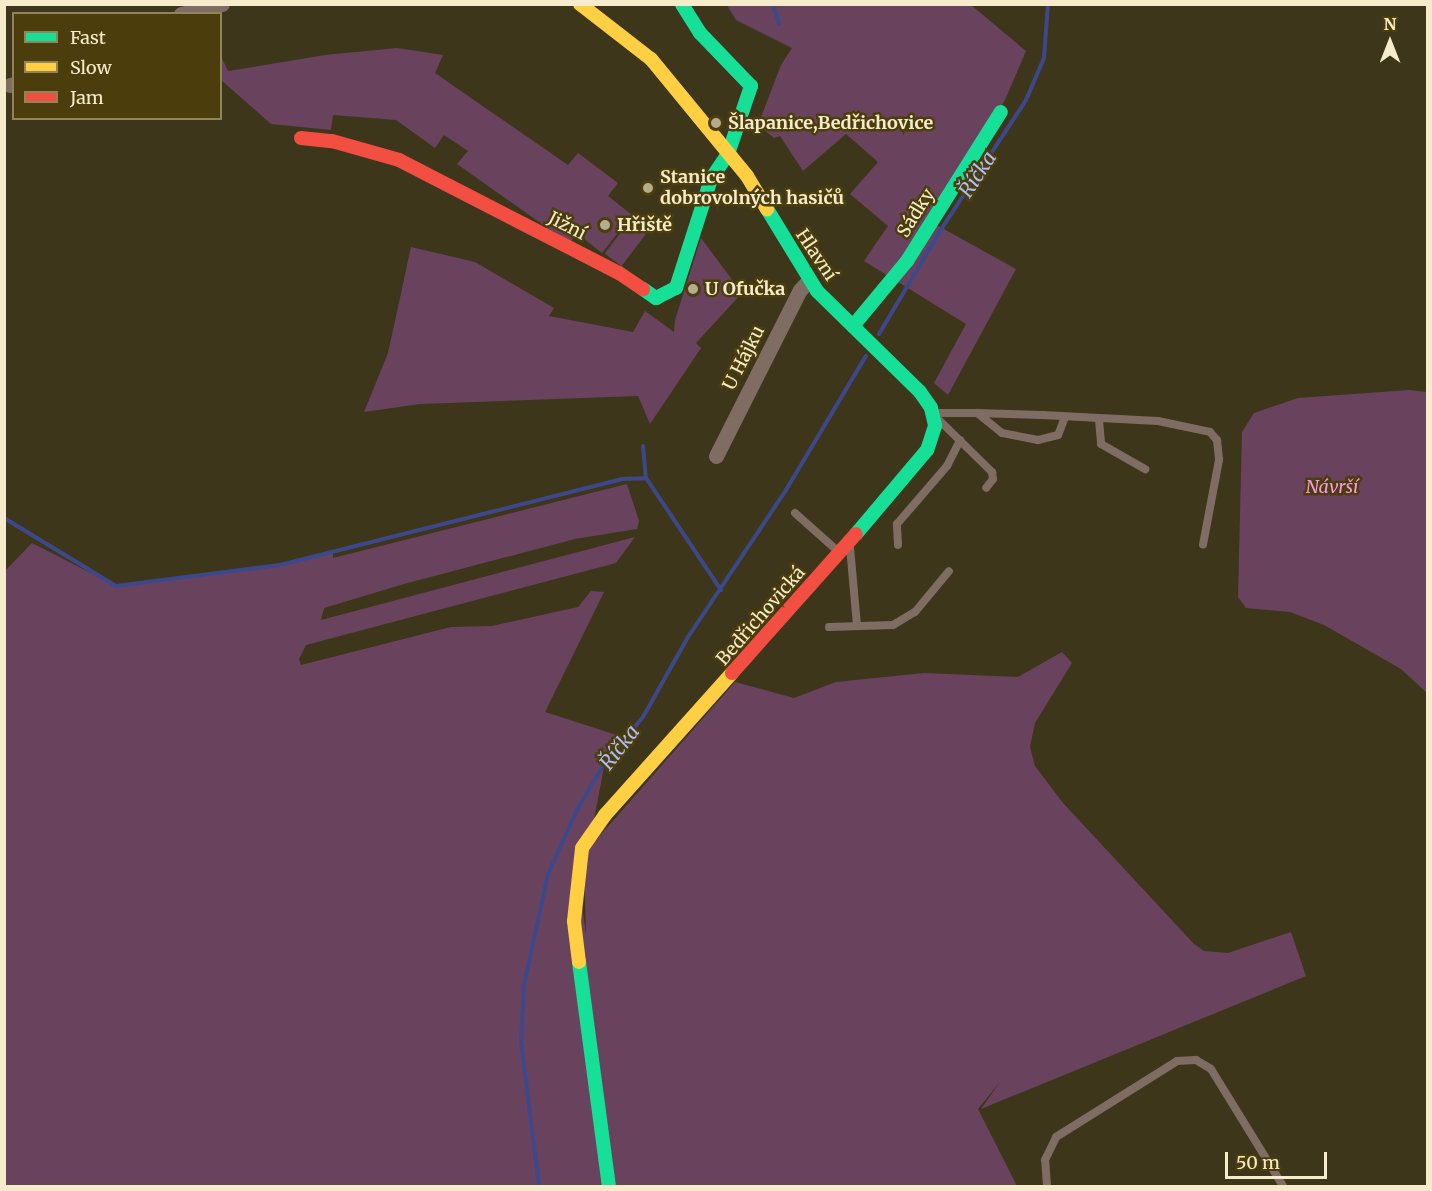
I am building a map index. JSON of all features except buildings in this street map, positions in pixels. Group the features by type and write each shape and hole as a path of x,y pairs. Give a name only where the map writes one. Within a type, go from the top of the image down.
{"street":[{"path":"189,12 222,4"},
{"name":"Hlavní","path":"580,4 651,59 747,176 809,280 920,392 933,413"},
{"path":"682,4 700,33 751,86 728,154"},
{"name":"Sádky","path":"853,326 907,261 1001,112"},
{"name":"Jižní","path":"301,138 365,149 404,162 619,273 656,298 676,288 711,179 728,154"},
{"name":"U Hájku","path":"716,456 800,290 809,280"},
{"name":"Bedřichovická","path":"609,1186 574,921 577,867 591,830 845,548 927,450 934,431 933,413"}],"lane":[{"path":"933,413 1178,423 1214,435 1219,460 1203,545"},
{"path":"933,413 992,472 993,479 986,488"},
{"path":"976,413 1002,434 1038,441 1058,435 1065,417"},
{"path":"1099,420 1101,444 1145,469"},
{"path":"898,545 897,524 950,463 960,440"},
{"path":"795,513 845,548 857,626"},
{"path":"829,627 889,626 912,614 949,570"},
{"path":"1047,1186 1043,1172 1056,1137 1177,1060 1196,1060 1211,1069 1283,1186"}],"green space":[{"path":"727,5 971,5 1026,51 1005,100 933,223 1016,269 948,395 934,383 966,324 864,261 888,226 850,194 878,162 846,134 803,171 780,136 774,138 758,125 781,65 792,48 736,20"},
{"path":"397,48 443,55 435,73 568,165 578,153 618,183 608,196 632,215 602,253 578,234 587,222 571,241 549,229 457,164 468,151 444,135 435,148 396,120 333,115 331,130 271,124 222,81 222,58 228,71 325,55"},
{"path":"633,216 650,229 621,266 605,254"},
{"path":"701,238 742,293 696,343 701,348 650,424 638,396 420,404 364,412 388,353 411,247 475,262 554,308 549,316 633,332 645,311 674,332 675,320"},
{"name":"Návrší","path":"1409,390 1427,392 1427,693 1401,669 1324,625 1290,612 1246,608 1238,597 1242,432 1254,413 1298,398"},
{"path":"627,484 639,521 637,529 575,539 404,584 324,608 321,620 635,537 616,563 306,645 299,659 301,665 451,627 492,626 578,607 591,591 604,592 545,712 626,738 605,762 592,830 577,867 586,935 584,868 589,848 735,682 794,698 836,682 924,673 1018,677 1062,652 1072,663 1035,723 1030,747 1035,766 1063,803 1194,944 1204,951 1228,953 1291,932 1306,976 981,1109 1000,1082 978,1109 1017,1186 5,1186 4,572 32,543 116,586 280,565 333,551 333,558"}],"waterway":[{"path":"773,4 779,24"},
{"name":"Říčka","path":"879,334 942,228 1026,100 1044,58 1048,4"},
{"name":"Říčka","path":"539,1186 521,1042 524,985 548,874 577,810 605,762 643,717 688,637 786,490 866,356"},
{"path":"643,446 646,478 721,590"},
{"path":"4,518 116,586 280,565 622,479 646,478"}],"traffic: fast":[{"path":"643,289 656,298 676,288 711,179 728,154 751,86 700,33 682,4"},
{"path":"853,326 907,261 1001,112"},
{"path":"767,209 817,291 920,392 931,408 935,426 927,450 856,534"},
{"path":"579,962 609,1186"}],"traffic: slow":[{"path":"580,4 651,59 747,176 767,209"},
{"path":"579,962 574,921 582,848 605,815 732,673"}],"traffic: jam":[{"path":"301,138 332,141 399,160 619,273 643,289"},
{"path":"732,673 856,534"}],"place":[{"name":"Šlapanice,Bedřichovice","path":"716,123"},
{"name":"Stanice dobrovolných hasičů","path":"648,188"},
{"name":"Hřiště","path":"605,225"},
{"name":"U Ofučka","path":"693,289"}]}
